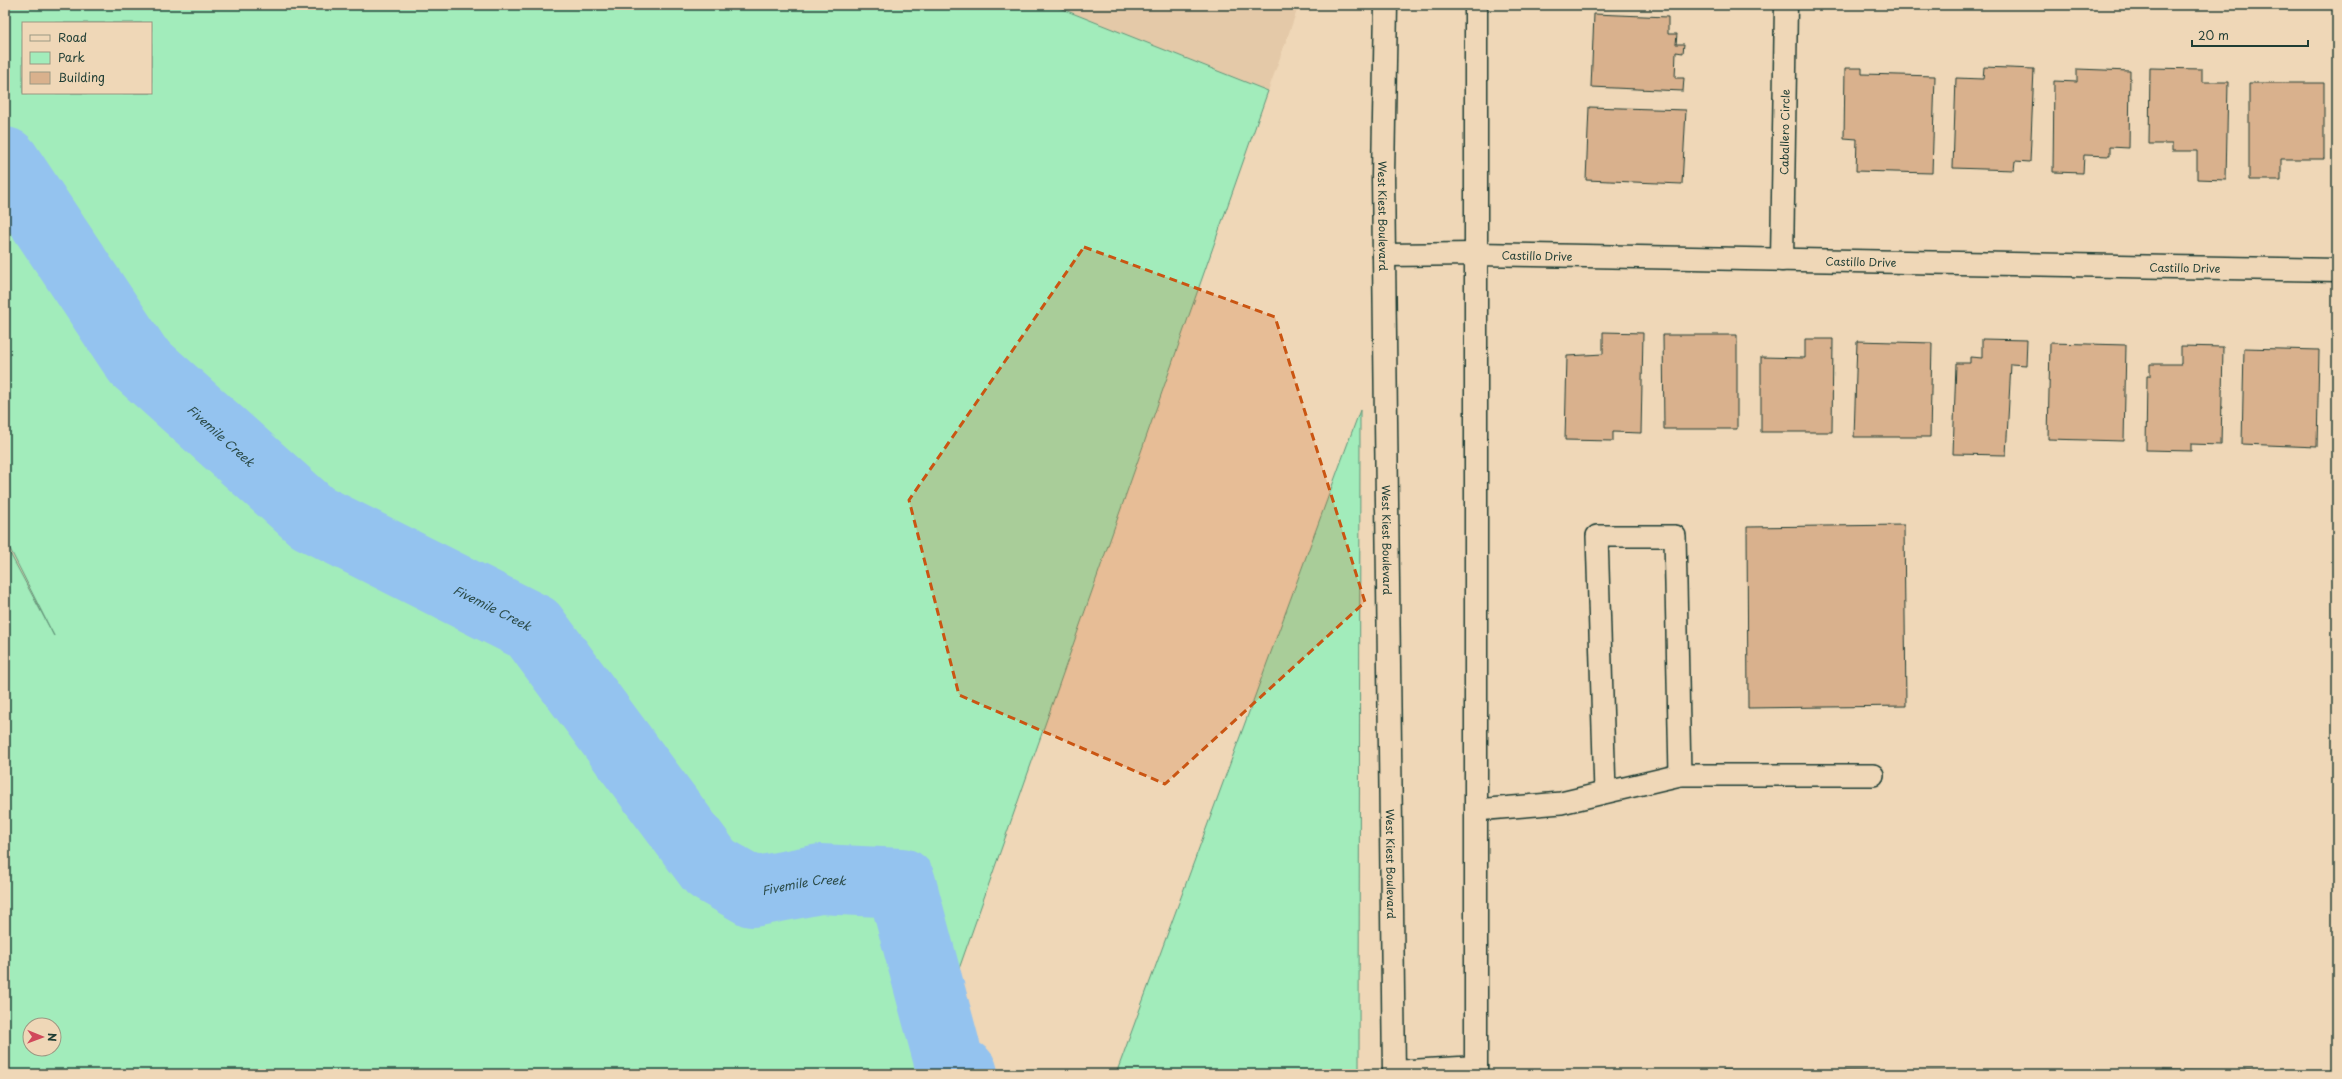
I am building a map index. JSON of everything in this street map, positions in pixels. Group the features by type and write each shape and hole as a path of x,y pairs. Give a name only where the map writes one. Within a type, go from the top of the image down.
{"main road":[{"name":"West Kiest Boulevard","path":"1386,5 1383,174 1394,1073"},
{"path":"1394,1073 1476,1070 1476,5"},
{"name":"Caballero Circle","path":"1782,260 1786,5"},
{"name":"Castillo Drive","path":"1384,255 1476,254 2337,270"}],"lane":[{"path":"1605,792 1598,536 1675,536 1680,775"},
{"path":"1476,810 1560,802 1680,775 1873,775"}],"highlighted area":[{"path":"1084,247 1275,317 1365,602 1165,784 959,695 909,500"}],"shaded area":[{"path":"1052,5 1299,5 1268,91"}],"green space":[{"path":"5,5 1052,5 1268,91 922,1074 5,1074 5,544 54,636 5,539"},
{"path":"1360,410 1359,1074 1116,1074"}],"building":[{"path":"1594,14 1668,17 1668,34 1677,34 1676,44 1684,44 1683,53 1676,52 1675,78 1684,78 1683,91 1591,87"},
{"path":"1984,67 2034,69 2030,162 2015,161 2014,170 1953,168 1956,78 1983,79"},
{"path":"1845,68 1862,68 1862,74 1935,76 1932,173 1856,171 1857,139 1844,138"},
{"path":"2150,68 2202,69 2202,82 2228,82 2226,180 2197,179 2197,151 2172,151 2172,144 2149,144"},
{"path":"2077,69 2130,71 2129,148 2110,147 2110,156 2084,155 2083,173 2053,172 2054,81 2077,82"},
{"path":"2249,83 2324,83 2324,159 2281,159 2281,180 2249,180"},
{"path":"1589,107 1686,110 1682,184 1586,180"},
{"path":"1603,332 1643,333 1641,433 1613,432 1613,441 1565,440 1567,356 1603,354"},
{"path":"1663,335 1737,335 1737,429 1664,429"},
{"path":"1805,339 1833,339 1832,432 1761,432 1761,357 1805,358"},
{"path":"1982,339 2027,340 2026,365 2011,364 2006,455 1953,454 1956,363 1970,363 1970,357 1982,358"},
{"path":"1857,341 1932,343 1930,437 1854,437"},
{"path":"2050,343 2126,345 2124,441 2048,439"},
{"path":"2181,346 2223,347 2221,445 2191,444 2191,451 2146,450 2147,376 2150,376 2150,364 2181,364"},
{"path":"2244,348 2319,350 2317,447 2242,444"},
{"path":"1904,525 1906,706 1748,708 1747,527"},
{"path":"2163,1069 2310,1072 2310,1074 2163,1074"},
{"path":"1723,1070 2035,1072 2035,1074 1723,1074"}],"waterway":[{"name":"Fivemile Creek","path":"5,162 138,361 312,517 533,628 711,868 753,892 820,879 901,883 951,1069 963,1074"}]}
